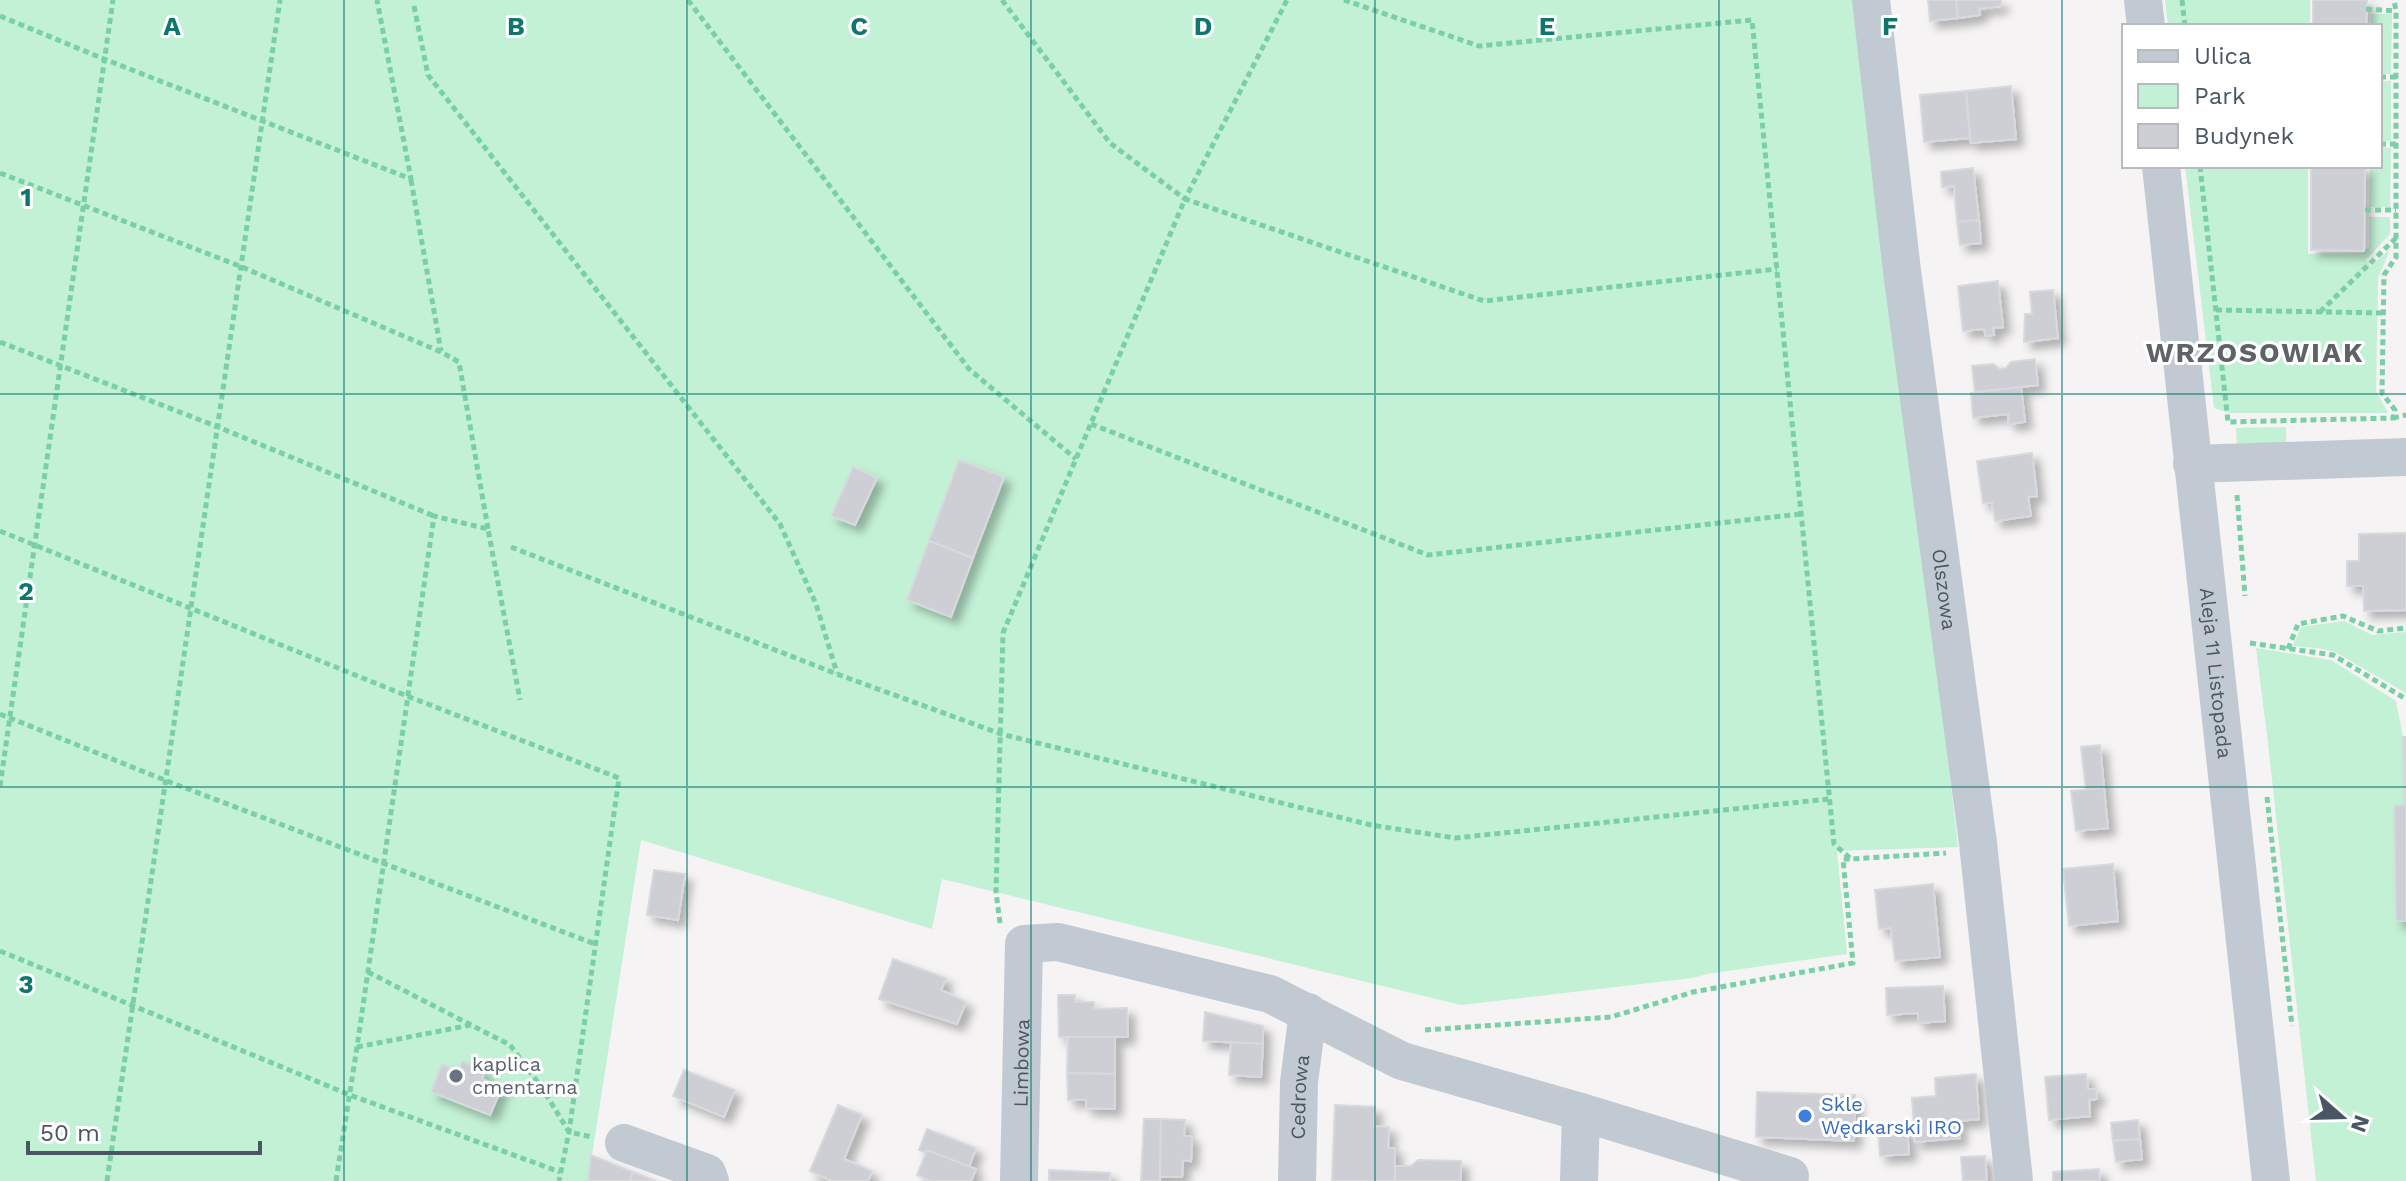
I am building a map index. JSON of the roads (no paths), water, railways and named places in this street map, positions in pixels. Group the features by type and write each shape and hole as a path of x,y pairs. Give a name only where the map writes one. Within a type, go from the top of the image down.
{"street":[{"name":"Olszowa","path":"1871,0 1902,271 1979,851 2014,1181"},
{"path":"2143,0 2146,24"},
{"name":"Aleja 11 Listopada","path":"2161,168 2271,1181"},
{"path":"2192,464 2406,457"},
{"name":"Limbowa","path":"1019,1181 1024,944 1058,942 1270,994 1308,1012"},
{"path":"1308,1012 1402,1061 1790,1176"},
{"name":"Cedrowa","path":"1297,1181 1299,1082 1308,1012"},
{"path":"1579,1181 1581,1112"},
{"path":"624,1143 707,1173 710,1181"}],"place":[{"name":"kaplica cmentarna","path":"456,1076"},
{"name":"Skle Wędkarski IRO","path":"1805,1116"}],"district":[{"name":"WRZOSOWIAK","path":"2255,352"}]}
